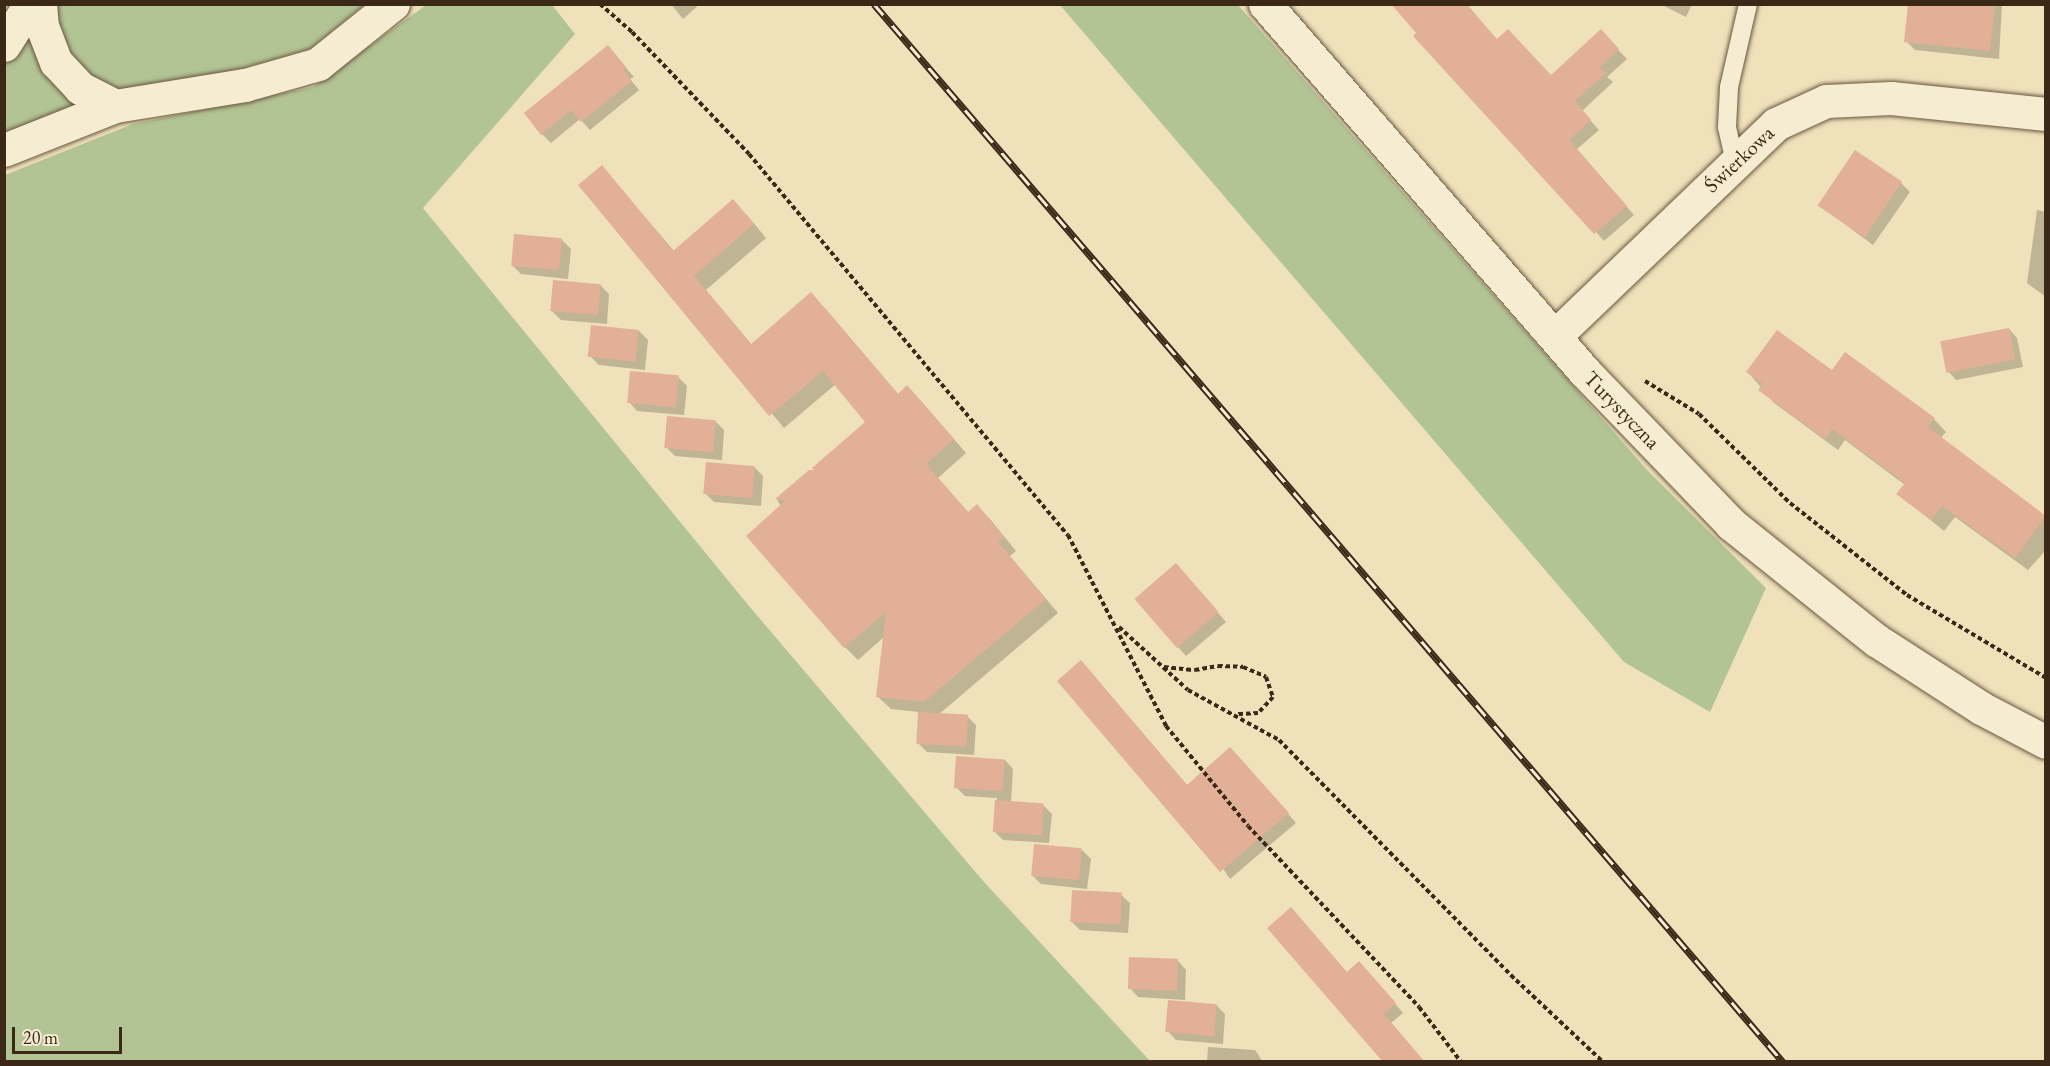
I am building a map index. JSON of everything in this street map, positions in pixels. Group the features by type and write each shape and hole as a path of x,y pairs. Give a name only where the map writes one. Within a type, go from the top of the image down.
{"street":[{"path":"4,45 30,4"},
{"path":"40,4 42,26 56,62 80,88 115,106"},
{"path":"4,150 115,106 245,85 318,64 393,4"},
{"name":"Turystyczna","path":"1265,4 1555,336 1731,524 1876,640 1981,708 2046,742"},
{"name":"Świerkowa","path":"1555,336 1776,124 1826,101 1891,98 2046,114"}],"lane":[{"path":"1735,162 1727,127 1729,87 1748,4"}],"path":[{"path":"600,4 632,32 749,154 1068,534 1118,626 1166,726 1248,826 1419,1007 1461,1062"},
{"path":"1636,372 1699,414 1790,503 1906,595 2046,678"},
{"path":"1118,626 1188,690 1279,740 1516,980 1603,1062"},
{"path":"1163,667 1195,670 1218,666 1244,667 1266,677 1273,697 1258,713 1235,714"}],"green space":[{"path":"36,5 364,5 310,49 115,106 5,150 5,51"},
{"path":"426,5 552,5 575,34 423,208 749,606 984,882 1150,1061 5,1062 5,175 133,124 313,87"},
{"path":"1060,5 1238,5 1648,471 1766,588 1710,712 1624,662"}],"building":[{"path":"1391,4 1466,4 1497,39 1508,29 1551,75 1601,29 1619,49 1600,67 1606,73 1575,101 1591,120 1569,140 1627,206 1594,234 1413,36 1416,33"},
{"path":"1908,4 1995,4 1990,51 1904,42"},
{"path":"608,45 626,67 623,70 632,81 581,122 571,110 541,135 524,113"},
{"path":"1855,150 1902,182 1865,237 1818,206"},
{"path":"602,165 673,251 733,199 754,224 694,276 751,344 811,292 898,394 907,385 954,439 926,464 968,512 977,504 1004,537 998,542 1046,599 924,702 876,697 886,612 844,648 746,536 786,500 775,499 809,470 814,470 812,468 865,422 823,371 769,416 578,185"},
{"path":"514,234 562,238 559,270 511,266"},
{"path":"553,280 601,284 598,315 550,311"},
{"path":"591,325 639,330 635,362 588,357"},
{"path":"2009,328 2015,359 1946,373 1940,341"},
{"path":"1777,330 1832,370 1845,352 1935,418 1928,427 2046,516 2015,558 1942,506 1931,520 1896,494 1905,483 1832,429 1825,439 1758,390 1763,384 1746,372"},
{"path":"630,371 679,375 676,407 627,403"},
{"path":"667,416 716,420 713,452 664,448"},
{"path":"706,462 755,466 752,498 703,494"},
{"path":"1176,563 1219,612 1177,648 1134,599"},
{"path":"1081,660 1187,785 1230,747 1289,813 1220,872 1057,681"},
{"path":"918,712 968,715 966,747 916,744"},
{"path":"956,756 1005,759 1003,791 954,788"},
{"path":"995,800 1044,803 1042,835 993,832"},
{"path":"1034,844 1082,848 1079,880 1031,876"},
{"path":"1072,890 1122,893 1120,925 1070,922"},
{"path":"1291,907 1347,972 1359,961 1396,1003 1384,1014 1425,1062 1383,1062 1267,928"},
{"path":"1129,957 1178,959 1177,991 1128,989"},
{"path":"1168,1000 1217,1004 1214,1036 1165,1032"}],"railway":[{"path":"874,4 1783,1062"}]}
